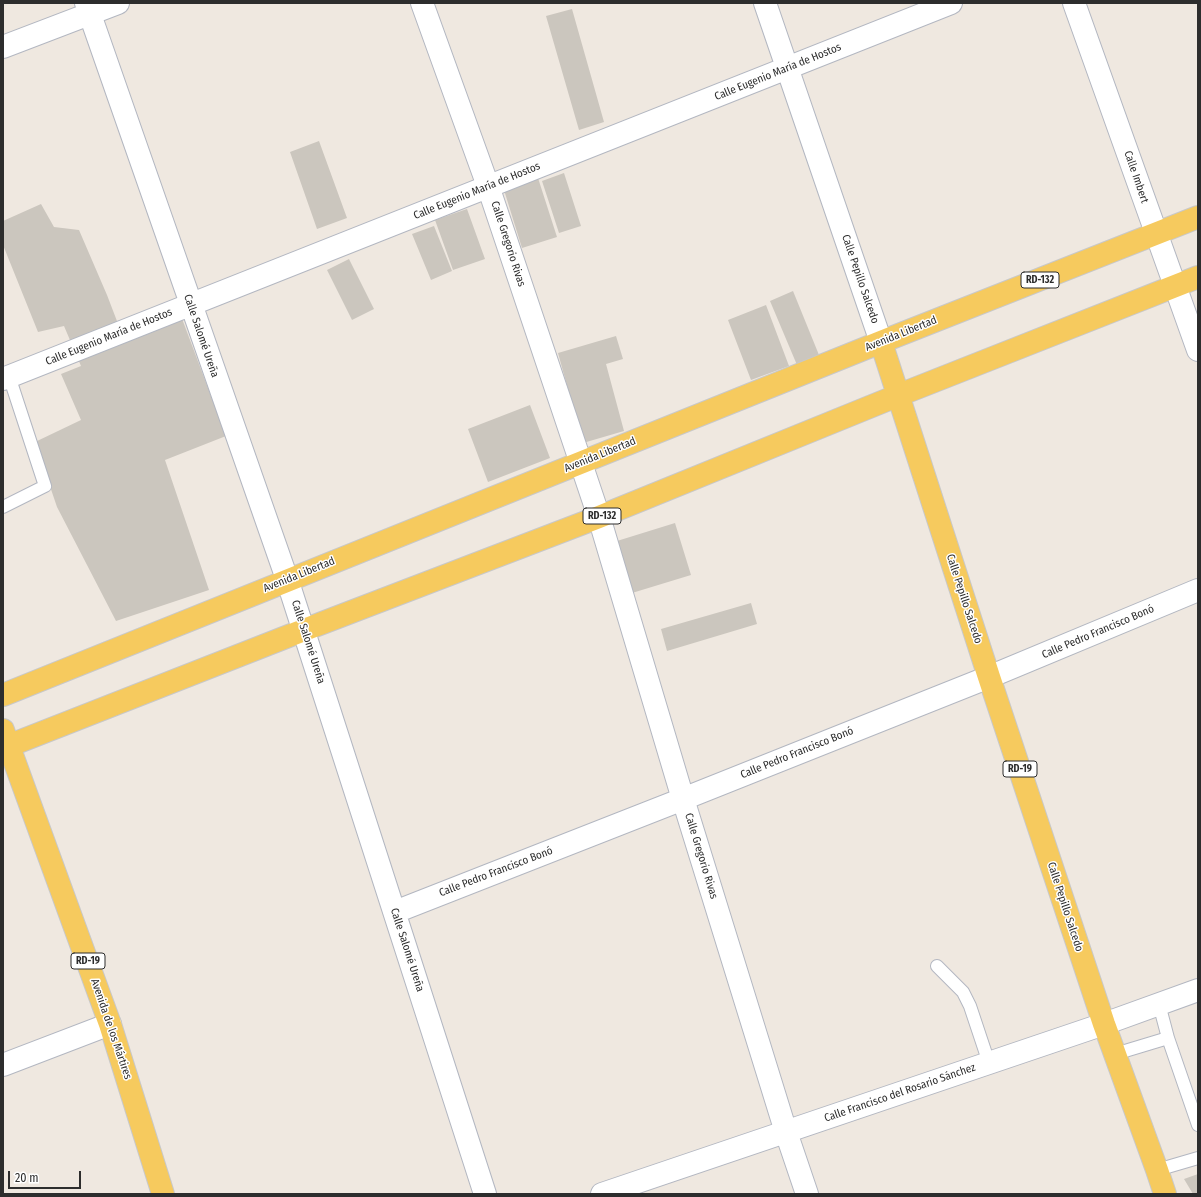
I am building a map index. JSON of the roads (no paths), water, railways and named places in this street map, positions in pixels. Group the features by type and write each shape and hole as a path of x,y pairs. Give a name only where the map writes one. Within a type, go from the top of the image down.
{"main road":[{"name":"Avenida Libertad","path":"3,695 287,579 1198,217"},
{"name":"RD-132","path":"5,742 599,517 899,395 1198,277"},
{"name":"Calle Pepillo Salcedo","path":"881,342 989,677 1104,1024 1165,1194"},
{"name":"Avenida de los Mártires","path":"5,742 110,1024 163,1194"}],"street":[{"path":"3,47 87,8 118,3"},
{"name":"Calle Gregorio Rivas","path":"422,3 488,186 599,517 683,799 786,1132 807,1194"},
{"name":"Calle Pepillo Salcedo","path":"765,3 881,342"},
{"name":"Calle Eugenio María de Hostos","path":"6,378 951,3"},
{"name":"Calle Imbert","path":"1074,3 1198,350"},
{"name":"Calle Salomé Ureña","path":"87,8 287,579 485,1194"},
{"name":"Calle Pedro Francisco Bonó","path":"395,912 989,677 1198,590"},
{"name":"Calle Francisco del Rosario Sánchez","path":"602,1194 1104,1024 1198,990"},
{"path":"3,1065 110,1024"}],"lane":[{"path":"3,507 45,486 6,378"},
{"path":"937,966 963,992 970,1006 989,1063"},
{"path":"1159,1004 1168,1038 1198,1125"},
{"path":"1115,1054 1168,1038"},
{"path":"1157,1170 1198,1158"}]}
